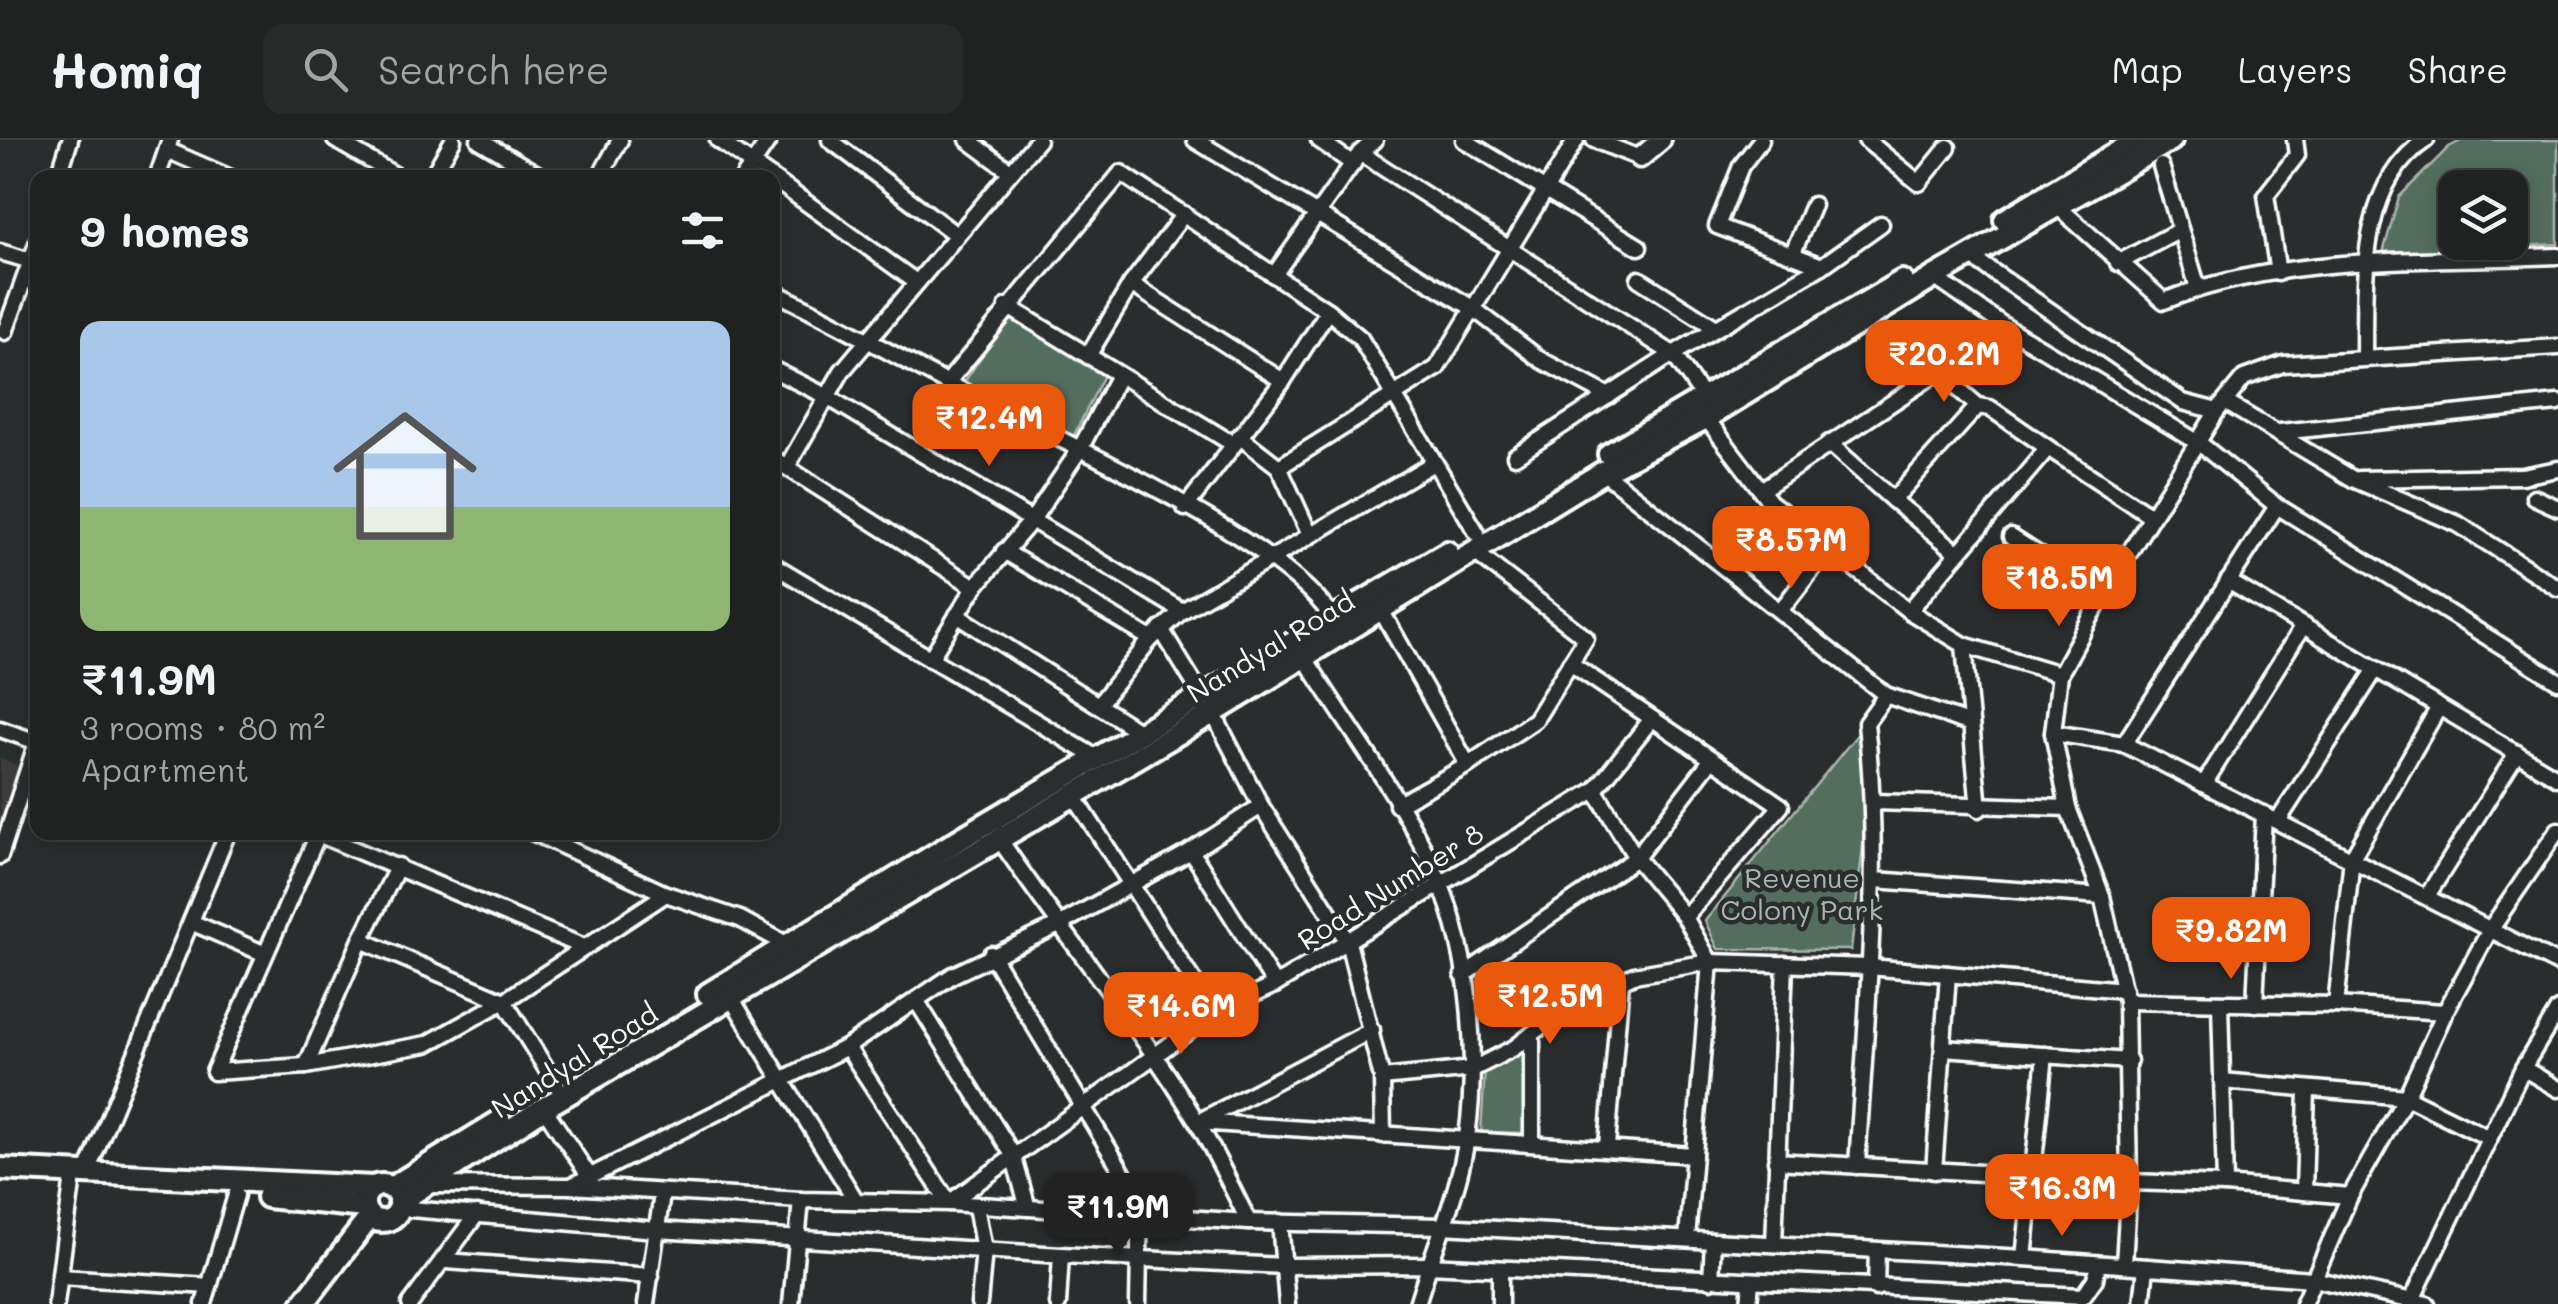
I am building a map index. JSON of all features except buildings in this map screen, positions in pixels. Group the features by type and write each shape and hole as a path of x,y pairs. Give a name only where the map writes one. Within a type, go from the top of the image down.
{"main road":[{"name":"Nandyal Road","path":"391,1196 557,1086 1140,732 1208,704 1303,656 1338,626 1381,610 1474,542 1604,472 2138,140"},
{"name":"Nandyal Road","path":"391,1196 427,1186 544,1108 1072,793 1208,704 1474,542 2171,140"},
{"path":"0,1169 367,1212 387,1220 391,1196"},
{"path":"0,1180 79,1179 391,1196"},
{"path":"303,1304 367,1212 366,1195 391,1196"}],"street":[{"path":"61,170 70,140"},
{"path":"336,140 387,170"},
{"path":"436,170 453,140"},
{"path":"479,140 530,170"},
{"path":"603,170 620,140"},
{"path":"718,140 761,170"},
{"path":"748,170 769,140"},
{"path":"830,140 955,234"},
{"path":"968,140 1010,172"},
{"path":"788,466 826,396 870,338 1038,140"},
{"path":"1195,140 1474,309 1541,360 1609,396"},
{"path":"1318,140 1510,249 1673,354 1760,490 1909,611 1964,645 2060,674"},
{"path":"1274,274 1356,159 1375,140"},
{"path":"1464,140 1639,247"},
{"path":"1279,467 1398,397 1438,368 1576,140"},
{"path":"1594,140 1640,158 1661,140"},
{"path":"1760,140 1740,166 1717,226 1822,266"},
{"path":"1866,140 1919,183 1947,142"},
{"path":"2278,273 2266,195 2297,154 2295,140"},
{"path":"2364,358 2365,264 2380,200 2394,172 2426,140"},
{"path":"160,170 168,145 215,170"},
{"path":"2161,166 2198,288"},
{"path":"947,383 1121,173 1328,311 1360,338 1398,397 1474,542 1586,638 1534,720 1468,766 1397,804"},
{"path":"780,184 916,282"},
{"path":"1792,255 1814,204"},
{"path":"2056,206 2164,301 2198,288 2278,273 2365,264 2558,256"},
{"path":"1088,356 1131,284 1184,214"},
{"path":"1516,456 1673,354 1822,266 1882,224"},
{"path":"2118,262 2180,230"},
{"path":"0,252 30,261"},
{"path":"1970,256 2183,402 2221,406 2280,432 2353,479 2458,524 2558,588"},
{"path":"6,332 30,272"},
{"path":"1934,276 2006,328 2199,444 2277,506 2558,681"},
{"path":"1639,279 1716,328"},
{"path":"1131,284 1283,381"},
{"path":"780,295 1080,448 1269,556 1322,602 1338,626"},
{"path":"1007,306 1279,467 1310,535"},
{"path":"1185,508 1283,381 1328,311"},
{"path":"1760,490 2006,328"},
{"path":"2124,1264 2129,1182 2125,995 2102,896 2068,808 2053,733 2060,674 2102,595 2221,406 2244,378 2283,364 2558,346"},
{"path":"1939,372 1978,406 1990,408 2152,516"},
{"path":"780,374 826,396 1182,612"},
{"path":"930,659 975,587 1032,520 1080,448 1119,375"},
{"path":"2280,432 2558,403"},
{"path":"1893,500 1978,406"},
{"path":"1829,443 1957,552"},
{"path":"1909,611 2048,448"},
{"path":"780,462 975,587"},
{"path":"1099,704 1156,634 1182,612 1269,556 1432,464"},
{"path":"2353,479 2522,476 2558,469"},
{"path":"1604,472 1886,696 1971,724"},
{"path":"2534,496 2558,508"},
{"path":"2124,744 2277,506"},
{"path":"2011,537 2102,595"},
{"path":"1780,611 1829,548"},
{"path":"1004,552 1156,634 1208,704 1261,806 1348,942 1382,1078 1383,1136"},
{"path":"780,569 1097,758"},
{"path":"2228,581 2558,778"},
{"path":"1381,610 1468,766"},
{"path":"958,615 1140,732"},
{"path":"2204,784 2303,626"},
{"path":"1964,645 1979,809"},
{"path":"1303,656 1397,804 1440,883 1462,975 1473,1069 1467,1139 1417,1304"},
{"path":"1570,663 1782,806 1685,918"},
{"path":"2255,1004 2271,818 2376,669"},
{"path":"1857,1166 1874,880 1874,802 1866,723 1886,696"},
{"path":"2336,1006 2352,858 2439,707"},
{"name":"Road Number 8","path":"949,1203 1152,1053 1214,1013 1276,986 1595,790 1652,720"},
{"path":"0,729 30,739"},
{"path":"2053,733 2124,744 2558,964"},
{"path":"2426,896 2517,753"},
{"path":"1462,975 1636,858 1712,759"},
{"path":"0,856 30,766"},
{"path":"1595,790 1636,858 1685,918 1710,962 1688,1240"},
{"path":"1072,793 1214,1013"},
{"path":"1874,802 1979,809 2068,808"},
{"path":"570,1186 848,1047 991,954 1057,926 1191,851 1261,806"},
{"path":"2302,1304 2350,1196 2406,1097 2445,1012 2491,928 2558,830"},
{"path":"998,837 1198,1122 1249,1222"},
{"path":"56,1304 79,1179 225,840"},
{"path":"316,840 214,1072 306,1066 427,1044 504,1001 666,894"},
{"path":"336,840 584,947"},
{"path":"549,840 788,944"},
{"path":"1191,851 1276,986"},
{"path":"306,1066 398,866"},
{"path":"1874,880 2102,896"},
{"path":"191,922 263,953"},
{"path":"361,940 504,1001 557,1086"},
{"path":"991,954 1084,1102 1140,1201 1138,1304"},
{"path":"1382,1078 1473,1069 1532,1034 1572,1003 1622,981 1710,962 1870,967 2220,1003 2445,1012"},
{"path":"1774,1244 1785,964"},
{"path":"1934,1171 1948,974"},
{"path":"1607,1146 1622,981"},
{"path":"730,996 856,1201"},
{"path":"916,1000 1014,1154 1028,1208"},
{"path":"2220,1003 2225,1185"},
{"path":"2411,1303 2523,1068 2558,1010"},
{"path":"1198,1122 1372,1030"},
{"path":"1532,1034 1532,1142"},
{"path":"848,1047 949,1203"},
{"path":"1942,1048 2129,1061"},
{"path":"2024,1258 2044,1055"},
{"path":"2523,1068 2558,1089"},
{"path":"2222,1082 2406,1097 2489,1138"},
{"path":"2304,1192 2308,1089"},
{"path":"544,1108 590,1177"},
{"path":"1198,1122 1383,1136 1607,1146 1694,1155"},
{"path":"1776,1160 2033,1176"},
{"path":"2129,1182 2225,1185 2350,1196"},
{"path":"427,1186 570,1186 662,1194 949,1203 1249,1222 1442,1226 2024,1258 2313,1279 2427,1304"},
{"path":"646,1304 662,1194"},
{"path":"204,1304 236,1195"},
{"path":"391,1196 477,1214 658,1230 1284,1266 1428,1264 1998,1298 2083,1296 2095,1278 2098,1264"},
{"path":"791,1304 801,1200"},
{"path":"976,1206 984,1250 979,1304"},
{"path":"410,1304 446,1261 477,1214"},
{"path":"1280,1222 1287,1304"},
{"path":"1710,1280 1713,1241"},
{"path":"1876,1288 1877,1250"},
{"path":"1058,1304 1061,1255"},
{"path":"446,1261 650,1276"},
{"path":"2142,1304 2146,1267"},
{"path":"1500,1270 1500,1304"},
{"path":"60,1277 210,1286"},
{"path":"1749,1304 1750,1281"}],"shaded area":[{"path":"0,758 22,767 0,834"}],"green space":[{"path":"2463,140 2558,140 2558,244 2528,246 2528,170 2438,170 2438,250 2383,253 2399,197 2449,147"},
{"path":"1008,316 1105,373 1073,437 963,384"},
{"name":"Revenue Colony Park","path":"1860,731 1868,803 1851,950 1718,949 1705,921"},
{"path":"1526,1046 1523,1133 1481,1132 1485,1069"}]}
